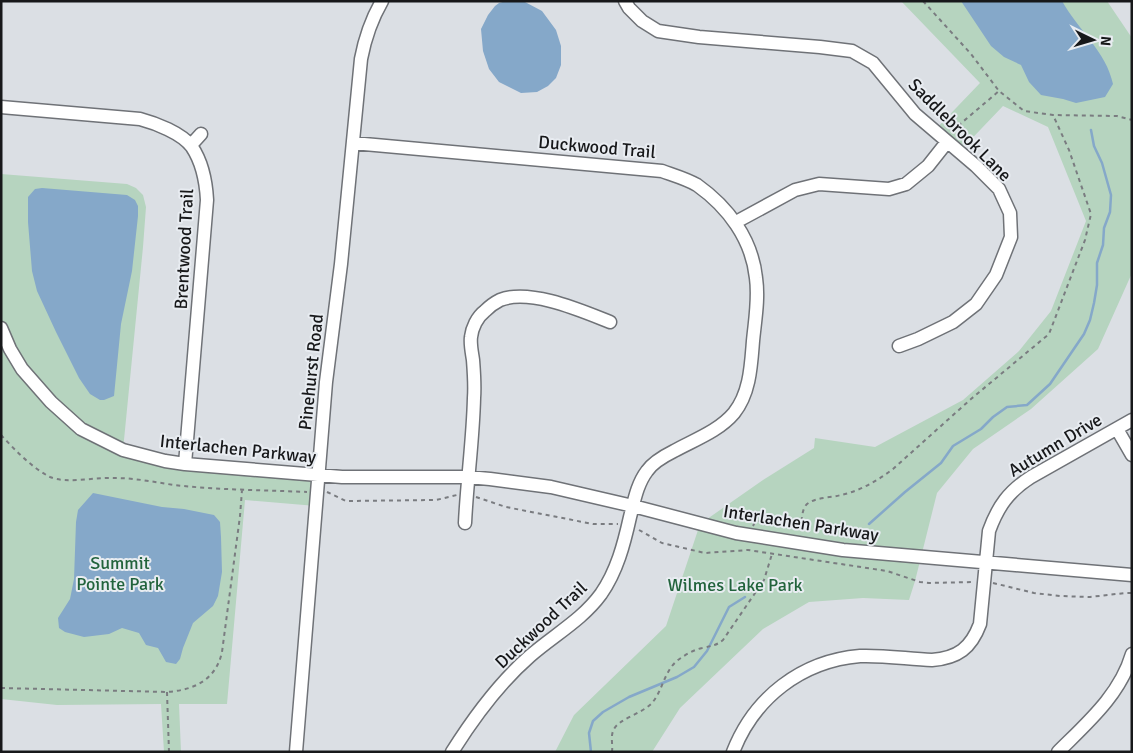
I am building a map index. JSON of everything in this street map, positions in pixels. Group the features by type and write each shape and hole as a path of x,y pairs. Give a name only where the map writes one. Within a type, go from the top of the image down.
{"street":[{"name":"Pinehurst Road","path":"296,752 326,382 341,264 361,59 364,41 382,1"},
{"name":"Saddlebrook Lane","path":"626,1 629,8 642,21 658,32 852,51 873,63 915,114 976,166 999,189 1010,213 1010,237 996,275 976,304 953,322 899,346"},
{"path":"1,107 140,119 162,126 191,145 202,134"},
{"path":"736,222 795,190 819,184 888,189 906,184 928,166 946,141"},
{"name":"Duckwood Trail","path":"353,142 662,171 696,184 725,209 736,222 746,240 756,278 757,300 751,370 742,398 734,412 725,422 666,455 647,471 640,483 616,568 601,594 589,609 531,655 511,675 475,717 452,752"},
{"name":"Brentwood Trail","path":"185,464 207,200 203,172 191,145"},
{"path":"466,523 466,496 474,383 471,338 474,326 480,315 490,306 501,300 526,297 569,306 610,322"},
{"name":"Interlachen Parkway","path":"1,328 10,349 22,369 50,402 81,429 123,450 165,461 342,478 490,479 551,488 633,506 751,536 843,550 1132,575"},
{"name":"Autumn Drive","path":"733,752 738,738 746,725 767,698 793,678 820,664 862,656 943,660 955,656 964,650 976,635 980,624 989,531 1000,505 1020,484 1132,420"},
{"path":"1118,429 1132,454"},
{"path":"1058,752 1112,695 1126,670 1132,654"}],"path":[{"path":"923,1 971,54 999,90 1024,111 1053,116 1117,116 1132,120"},
{"path":"946,141 952,131 999,90"},
{"path":"748,550 755,522 797,528 800,526 804,509 809,503 856,490 871,484 893,470 971,399 1049,334 1085,240 1091,214 1069,150 1053,116"},
{"path":"1,435 27,461 50,476 60,480 113,478 242,490 318,491 327,492 346,501 436,500 454,495 475,496 506,506 593,524 629,524 662,542 705,553 748,550 886,571 920,582 984,582 1034,593 1060,596 1090,597 1132,593"},
{"path":"1,688 168,692 192,687 204,681 217,668 220,660 242,490"},
{"path":"612,752 613,730 617,724 644,710 651,703 659,693 666,676 676,662 690,652 718,644 723,640 764,580 772,554"},
{"path":"168,692 169,752"}],"green space":[{"name":"Wilmes Lake Park","path":"901,1 1107,1 1132,38 1132,273 1098,349 1031,409 973,449 937,493 909,600 863,598 809,602 763,629 680,708 652,752 555,752 574,715 666,626 700,524 763,480 814,448 815,438 875,447 963,400 1019,351 1051,311 1086,221 1048,127 1003,106 959,152 934,131 980,83"},
{"name":"Summit Pointe Park","path":"1,174 127,184 136,188 143,195 146,207 143,247 123,450 318,475 316,506 245,500 227,704 179,704 181,752 164,752 161,704 57,705 1,699"}],"water":[{"path":"506,1 525,2 542,11 556,30 561,46 561,65 556,78 548,86 537,92 521,93 499,82 489,69 483,51 481,29 495,6"},
{"path":"961,1 1062,1 1068,12 1098,51 1113,84 1105,97 1076,103 1041,95 1029,82 1021,65 1004,57 991,46"},
{"path":"35,189 127,195 135,200 138,206 132,271 121,324 114,396 104,400 100,400 90,394 79,378 37,291 32,271 28,197"},
{"path":"93,493 214,515 220,522 222,572 218,596 213,606 193,623 180,659 176,664 166,662 158,648 146,645 139,633 122,628 109,634 84,637 65,632 59,628 58,618 70,599 74,579 78,510"}],"waterway":[{"path":"869,524 941,463 953,446 981,429 1007,407 1027,405 1050,384 1084,334 1094,303 1097,285 1097,263 1103,245 1104,228 1110,212 1111,195 1102,163 1094,146 1091,130"},
{"path":"591,752 589,733 593,721 603,712 629,697 677,677 694,667 707,651 729,607 745,597"}]}
